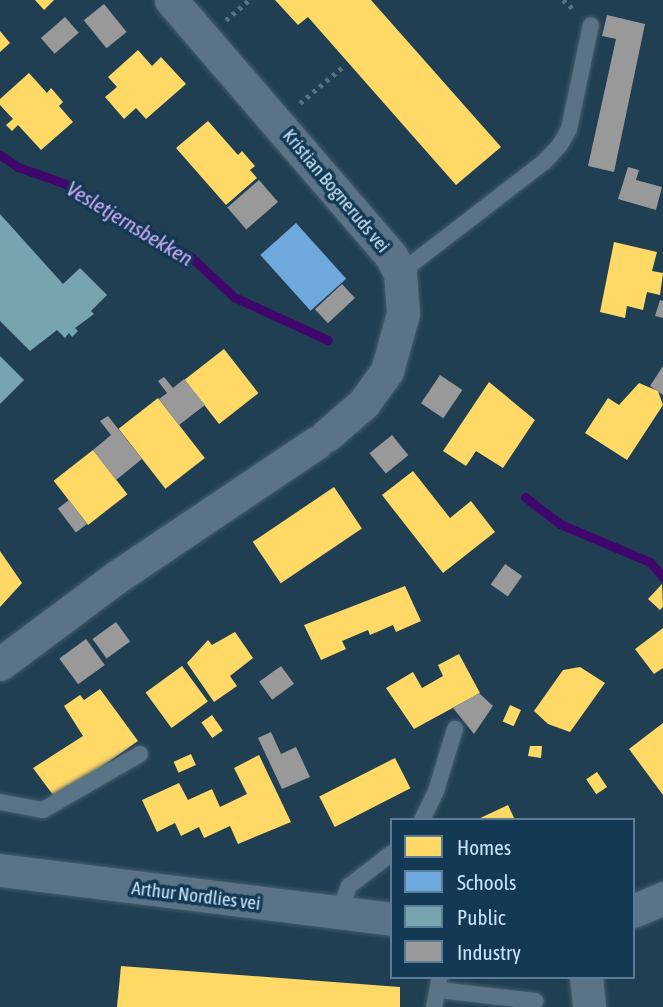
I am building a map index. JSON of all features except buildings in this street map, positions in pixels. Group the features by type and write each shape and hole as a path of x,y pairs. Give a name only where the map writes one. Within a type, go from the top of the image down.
{"street":[{"name":"Kristian Bogneruds vei","path":"0,664 128,569 321,439 364,403 387,371 402,313 400,272 391,256 171,0"},
{"name":"Arthur Nordlies vei","path":"0,870 390,919"},
{"path":"635,910 663,898"},
{"path":"586,979 589,1007"}],"lane":[{"path":"400,272 560,145 569,129 591,25"},
{"path":"423,818 436,791 455,729"},
{"path":"0,802 43,810 141,754"},
{"path":"339,912 349,886 390,855"},
{"path":"434,1007 439,984 535,1001"}],"path":[{"path":"218,27 249,0"},
{"path":"292,110 345,65"}],"waterway":[{"name":"Vesletjernsbekken","path":"0,155 18,167 66,184 191,257 234,297 328,340"},
{"name":"Vesletjernsbekken","path":"525,497 560,524 650,562 663,577"}]}
